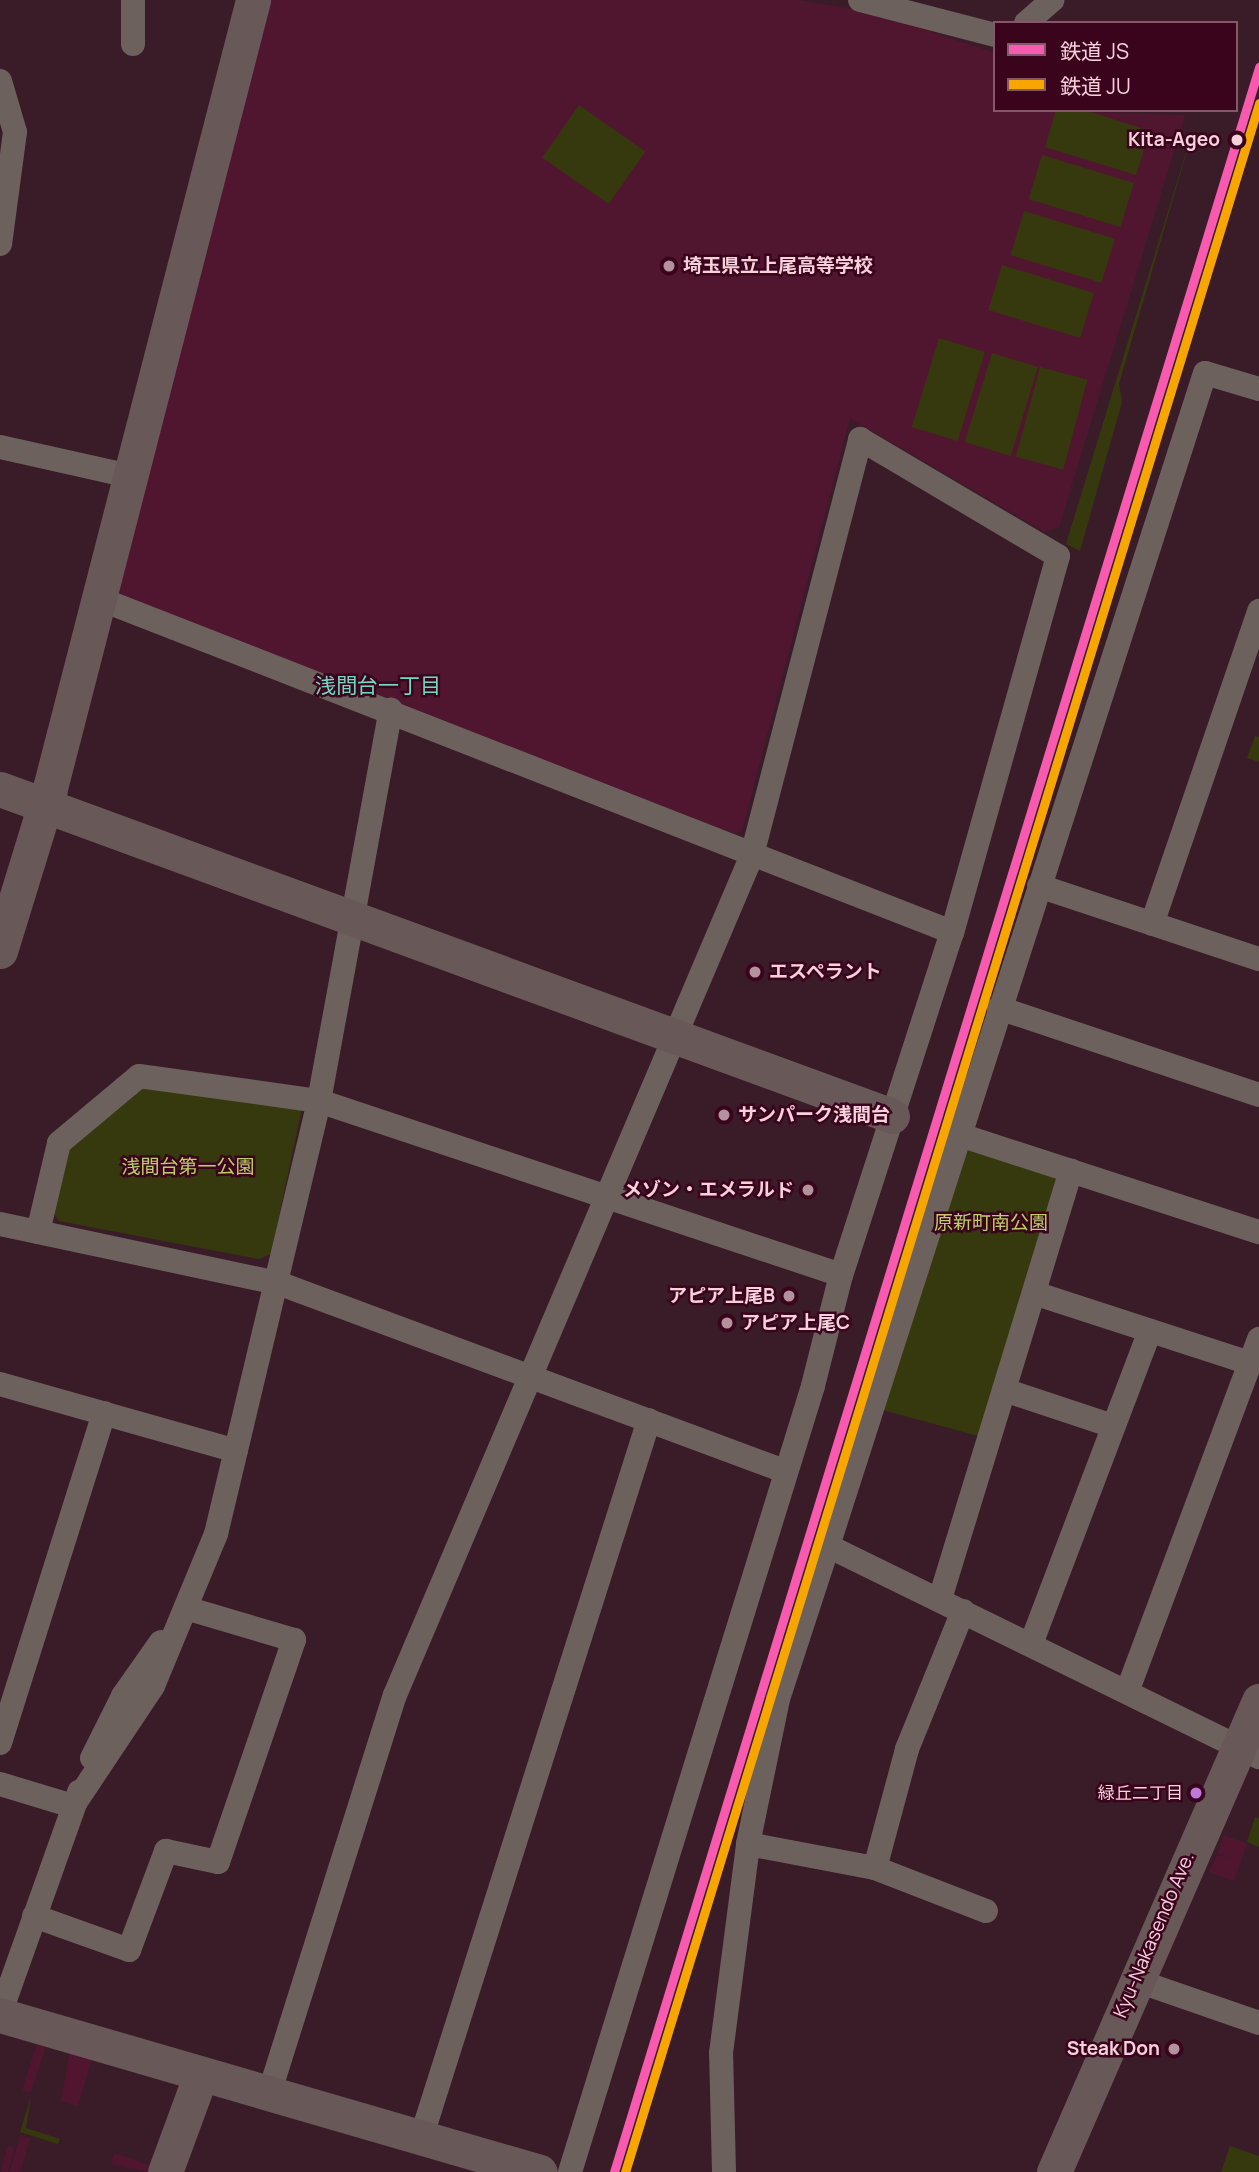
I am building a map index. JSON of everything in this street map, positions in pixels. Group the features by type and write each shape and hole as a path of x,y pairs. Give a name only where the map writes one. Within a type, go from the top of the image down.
{"street":[{"path":"133,0 133,44"},
{"path":"0,951 46,806 253,0"},
{"path":"860,0 993,34"},
{"path":"1028,21 1052,0"},
{"path":"0,81 15,132 0,244"},
{"path":"724,2172 721,2053 748,1844 778,1699 957,1134 1205,373 1259,389"},
{"path":"269,2094 395,1695 532,1376 672,1032 751,855 860,439 1058,556 952,932 841,1275 784,1471 570,2172"},
{"path":"0,446 130,476"},
{"path":"100,599 391,710 751,855 952,932"},
{"path":"1152,924 1259,611"},
{"path":"391,710 319,1101 278,1283 216,1534 186,1608 104,1730 73,1806 0,2015 269,2094 422,2135 540,2172"},
{"path":"0,789 672,1032 891,1116"},
{"path":"1039,886 1259,959"},
{"path":"999,1008 1259,1095"},
{"path":"38,1233 59,1143 139,1076 319,1101 605,1199 841,1275"},
{"path":"957,1134 1259,1232"},
{"path":"940,1599 1071,1171"},
{"path":"0,1224 278,1283 784,1471"},
{"path":"1034,1293 1250,1363"},
{"path":"1031,1644 1150,1331"},
{"path":"1127,1692 1259,1339"},
{"path":"0,1384 236,1451"},
{"path":"1004,1390 1113,1426"},
{"path":"0,1743 104,1413"},
{"path":"422,2135 649,1420"},
{"path":"828,1546 1248,1753"},
{"path":"34,1916 129,1950 166,1851 218,1862 294,1640 186,1608"},
{"path":"875,1868 907,1749 963,1611"},
{"name":"Kyu-Nakasendo Ave.","path":"1054,2172 1135,1980 1248,1753 1259,1702"},
{"path":"0,1784 73,1806"},
{"path":"748,1844 875,1868 986,1911"},
{"path":"1135,1980 1259,2023"},
{"path":"164,2172 201,2074"}],"shaded area":[{"name":"埼玉県立上尾高等学校","path":"266,0 798,0 871,12 993,52 993,112 1185,115 1059,527 1045,532 850,418 742,831 735,834 123,597 118,586"},
{"path":"1224,1835 1247,1844 1234,1881 1209,1872 1217,1855 1231,1859 1217,1853"},
{"path":"37,2044 46,2047 31,2092 22,2090"},
{"path":"70,2051 92,2058 78,2106 61,2101"},
{"path":"20,2135 30,2138 20,2172 10,2172"},
{"path":"8,2146 15,2148 8,2172 1,2172"},
{"path":"114,2153 151,2166 149,2172 111,2164"}],"green space":[{"path":"579,105 645,151 609,204 542,157"},
{"path":"1055,112 1090,112 1150,131 1136,175 1045,147"},
{"path":"1198,112 1119,384 1122,402 1080,551 1066,544"},
{"path":"1042,155 1134,183 1120,227 1029,199"},
{"path":"1024,211 1115,239 1101,283 1011,255"},
{"path":"1002,265 1094,293 1080,338 988,310"},
{"path":"939,338 985,352 958,441 912,427"},
{"path":"992,353 1038,367 1011,456 965,442"},
{"path":"1040,367 1087,380 1063,470 1016,457"},
{"path":"1255,736 1259,737 1259,762 1247,758"},
{"name":"浅間台第一公園","path":"143,1081 302,1108 271,1254 259,1259 59,1221 49,1206 64,1146"},
{"name":"原新町南公園","path":"971,1147 1052,1174 1057,1182 978,1436 883,1410 959,1153"},
{"path":"1255,1817 1259,1818 1259,1847 1247,1842"},
{"path":"31,2096 26,2128 60,2139 58,2144 20,2132"},
{"path":"1230,2146 1259,2156 1259,2172 1221,2172"}],"rail line":[{"name":"JS","path":"614,2172 1259,67"},
{"name":"JU","path":"625,2172 1259,103"}],"place":[{"name":"Kita-Ageo","path":"1237,140"},
{"name":"埼玉県立上尾高等学校","path":"669,266"},
{"name":"エスペラント","path":"755,972"},
{"name":"サンパーク浅間台","path":"724,1115"},
{"name":"メゾン・エメラルド","path":"808,1190"},
{"name":"アピア上尾B","path":"789,1296"},
{"name":"アピア上尾C","path":"727,1323"},
{"name":"緑丘二丁目","path":"1196,1793"},
{"name":"Steak Don","path":"1174,2049"}],"district":[{"name":"浅間台一丁目","path":"378,685"}]}
